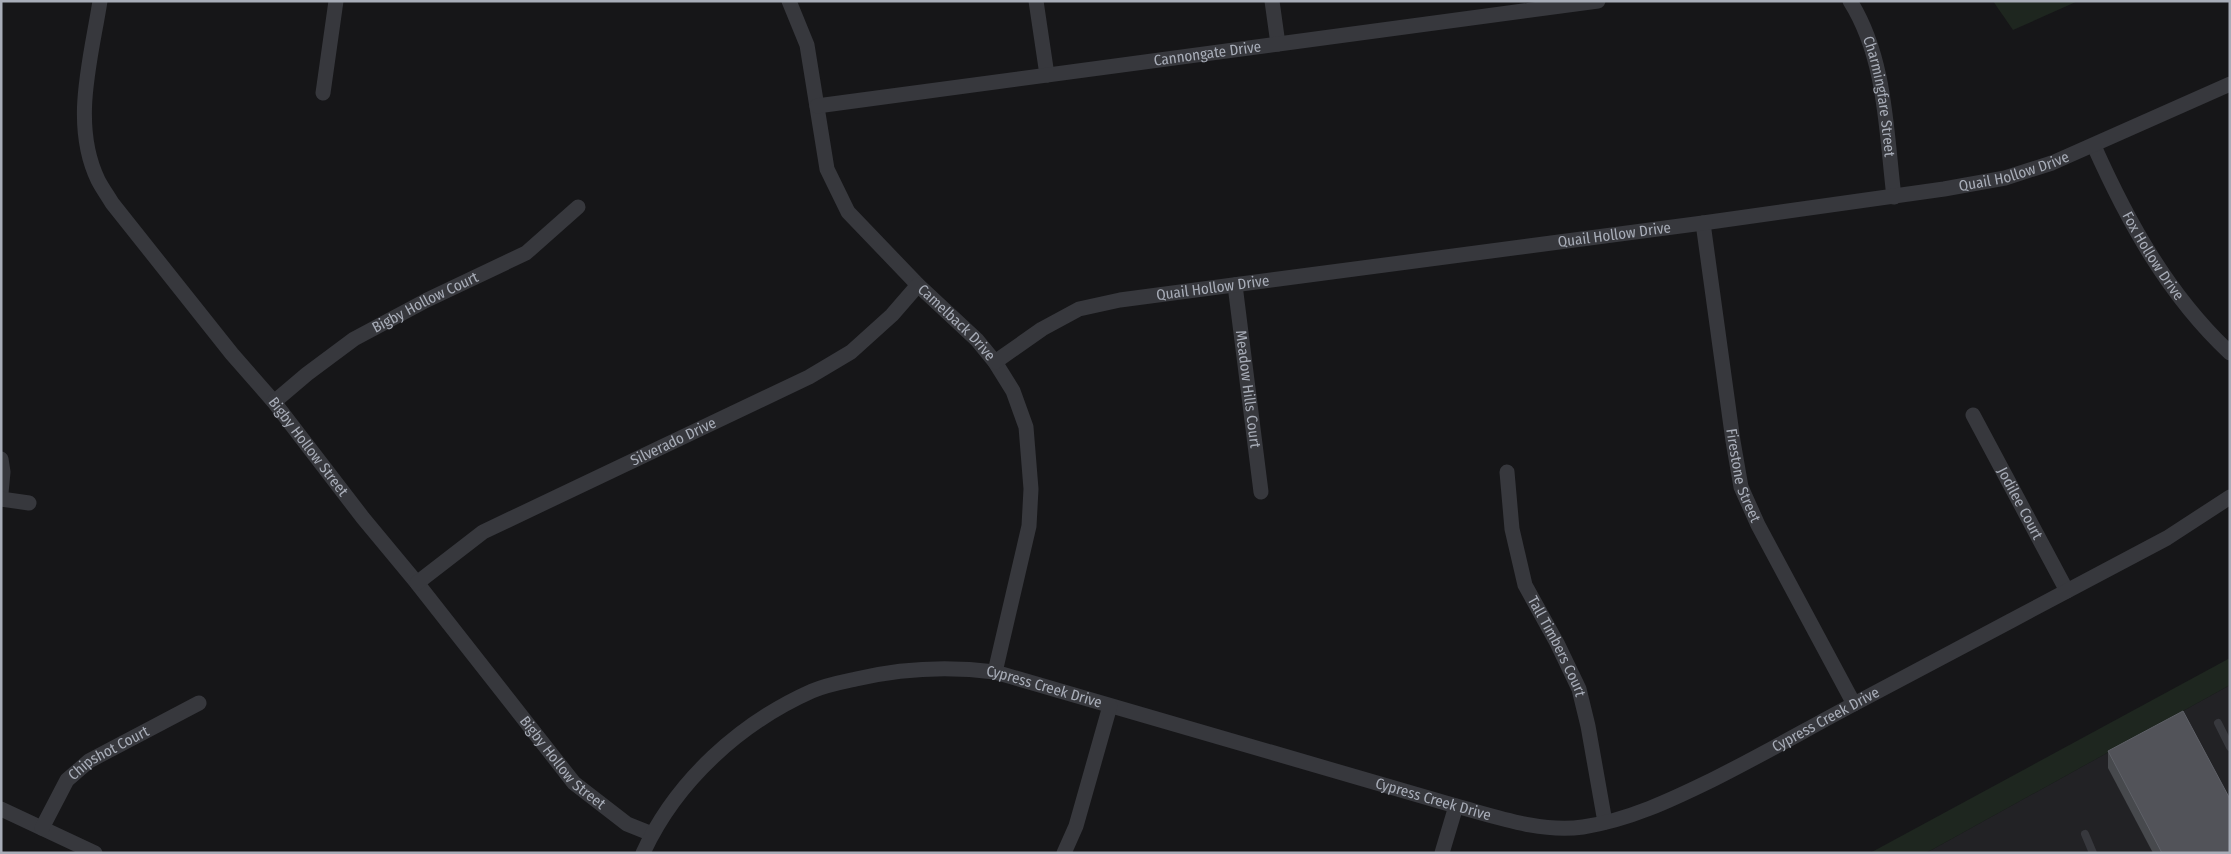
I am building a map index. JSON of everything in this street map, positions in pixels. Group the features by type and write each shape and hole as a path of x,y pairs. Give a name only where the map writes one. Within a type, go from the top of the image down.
{"street":[{"name":"Bigby Hollow Street","path":"100,1 86,92 84,121 88,150 98,180 112,203 232,354 274,402 363,518 417,583 574,783 628,824 652,834"},
{"path":"323,93 336,1"},
{"name":"Camelback Drive","path":"789,1 807,45 827,169 848,212 918,285 977,340 995,362 1013,391 1026,427 1031,489 1029,526 995,672"},
{"path":"1036,1 1047,75"},
{"path":"1272,1 1278,44"},
{"name":"Cannongate Drive","path":"817,106 1278,44 1507,8 1598,1"},
{"name":"Charmingfare Street","path":"1850,1 1870,44 1879,77 1894,196"},
{"name":"Quail Hollow Drive","path":"995,362 1042,329 1079,309 1120,300 1703,223 2005,178 2052,164 2230,84"},
{"name":"Fox Hollow Drive","path":"2094,146 2116,194 2154,261 2198,322 2230,353"},
{"name":"Bigby Hollow Court","path":"274,402 354,339 427,300 526,253 578,206"},
{"name":"Firestone Street","path":"1703,223 1741,487 1758,525 1854,704"},
{"name":"Silverado Drive","path":"417,583 483,532 809,377 851,352 892,315 918,285"},
{"name":"Meadow Hills Court","path":"1235,285 1262,492"},
{"name":"Jodilee Court","path":"1973,415 2067,591"},
{"path":"1,459 3,472 1,493"},
{"name":"Tall Timbers Court","path":"1507,472 1512,529 1525,585 1580,689 1605,822"},
{"name":"Cypress Creek Drive","path":"643,853 652,834 677,795 742,731 813,691 879,674 914,669 960,667 995,672 1521,824 1555,828 1582,827 1605,822 1639,813 1670,800 1756,758 2167,538 2230,497"},
{"path":"1,499 28,503"},
{"name":"Chipshot Court","path":"42,828 67,780 89,761 199,703"},
{"path":"1064,853 1076,826 1110,706"},
{"path":"1442,853 1456,806"},
{"path":"1,809 95,853"}],"lane":[{"path":"2218,723 2230,747"},
{"path":"2085,834 2093,853"}],"shaded area":[{"path":"1993,1 2078,1 2013,30"},
{"path":"2230,658 2230,685 1926,853 1870,853"},
{"path":"2230,685 2230,853 1926,853"}],"building":[{"path":"2183,711 2230,799 2230,853 2162,853 2108,751"}]}
